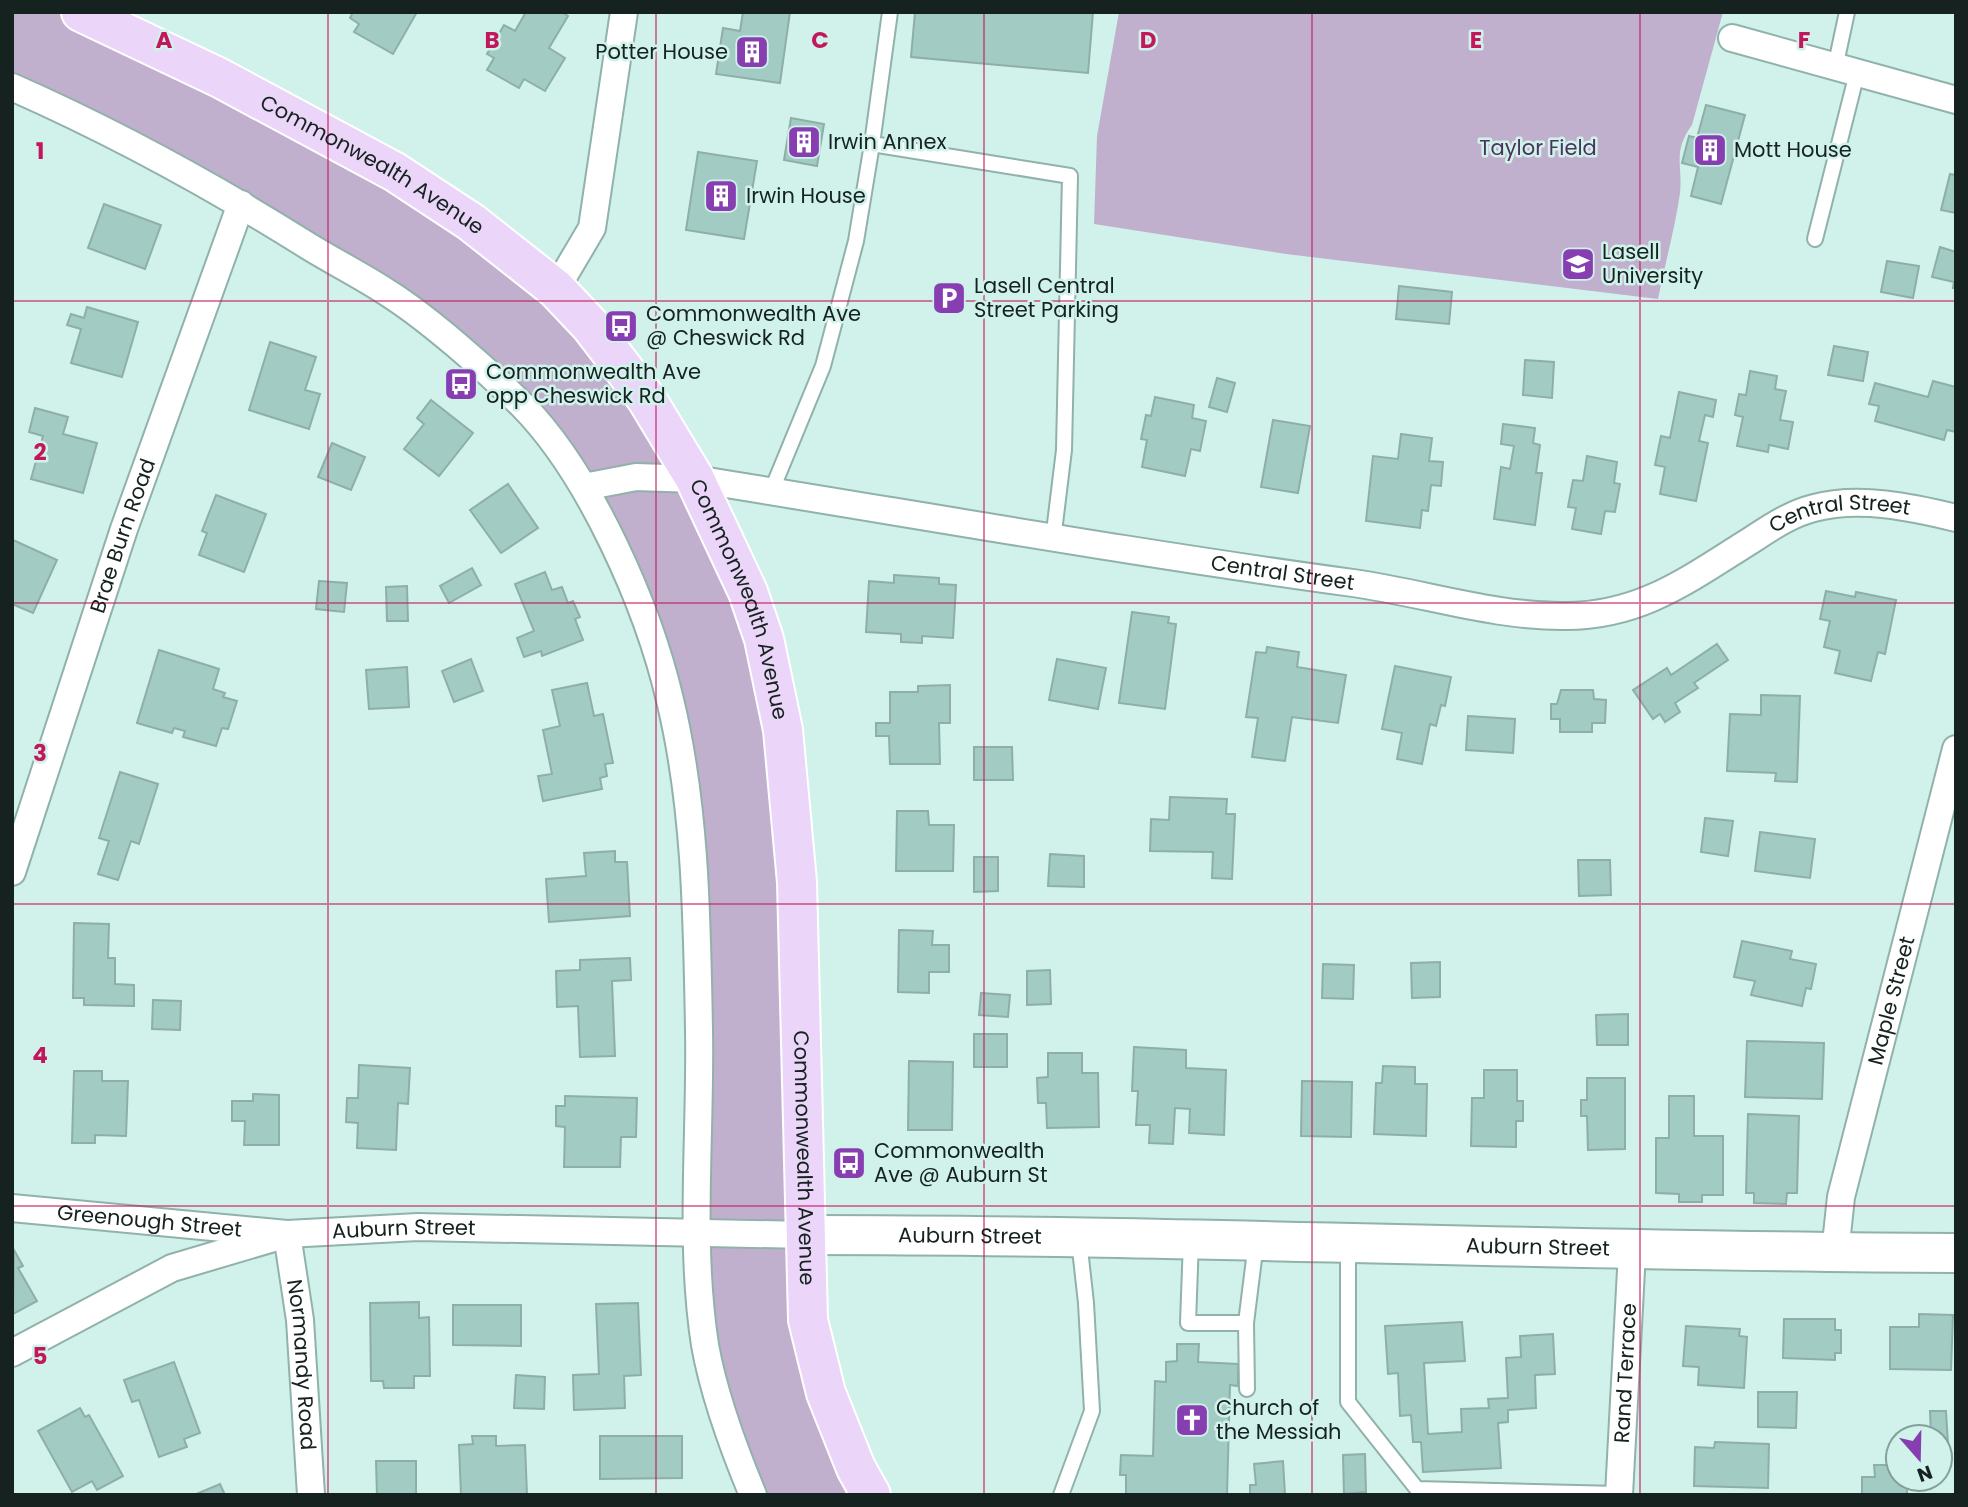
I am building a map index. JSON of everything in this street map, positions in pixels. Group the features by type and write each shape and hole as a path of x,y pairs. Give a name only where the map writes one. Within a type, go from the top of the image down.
{"main road":[{"name":"Commonwealth Avenue","path":"81,12 220,78 395,172 471,222 556,289 623,366 695,479 748,592 764,639 783,730 797,882 805,1287 816,1358 840,1432 871,1495"},
{"name":"Auburn Street","path":"806,1235 1078,1236 1632,1251 1956,1253"}],"street":[{"path":"556,289 592,228 624,12"},
{"path":"1732,38 1956,100"},
{"path":"12,87 83,118 241,204 390,294 524,407 584,487 646,620 670,699 686,784 695,912 698,1007 697,1233 706,1349 732,1445 753,1495"},
{"name":"Brae Burn Road","path":"12,872 119,542 241,204"},
{"name":"Central Street","path":"584,487 636,477 695,479 1053,540 1384,587 1528,615 1571,616 1610,614 1648,602 1781,522 1815,508 1853,503 1956,518"},
{"name":"Maple Street","path":"1835,1253 1841,1197 1956,748"},
{"name":"Greenough Street","path":"12,1208 287,1234"},
{"name":"Auburn Street","path":"12,1353 172,1268 287,1234 418,1227 806,1235"},
{"name":"Normandy Road","path":"287,1234 300,1320 311,1495"},
{"name":"Rand Terrace","path":"1619,1494 1632,1251"}],"lane":[{"path":"771,492 823,366 856,241 890,12"},
{"path":"1815,239 1846,70 1847,12"},
{"path":"872,144 1070,176 1064,450 1053,540"},
{"path":"1061,1495 1092,1411 1086,1303 1078,1236"},
{"path":"1191,1240 1188,1323 1246,1323"},
{"path":"1247,1389 1246,1323 1256,1242"},
{"path":"1348,1245 1348,1402 1417,1489 1619,1494"}],"green space":[{"path":"12,12 81,12 395,172 590,325 764,639 806,1235 871,1495 753,1495 714,1382 695,912 646,620 524,407 390,294 12,87"},
{"name":"Taylor Field","path":"1119,12 1723,12 1692,125 1680,151 1680,193 1658,299 1286,254 1094,224 1097,136"}],"building":[{"path":"353,12 417,12 393,54 354,32 359,24 350,18"},
{"path":"526,12 562,12 568,16 549,48 565,58 545,91 524,79 519,88 487,70 494,58 487,54 504,25 515,31"},
{"name":"Potter House","path":"743,12 790,12 780,83 716,74 723,28 740,31"},
{"path":"915,12 1093,12 1088,73 911,57"},
{"name":"Mott House","path":"1706,105 1745,115 1721,204 1691,196 1698,167 1682,163 1689,136 1697,138"},
{"name":"Irwin Annex","path":"791,118 824,124 817,166 784,160"},
{"name":"Irwin House","path":"698,152 757,161 744,239 686,230"},
{"path":"1950,174 1956,175 1956,213 1941,210"},
{"path":"104,204 161,225 145,269 88,248"},
{"path":"1940,247 1956,252 1956,288 1953,288 1954,282 1932,277"},
{"path":"1887,261 1919,266 1913,298 1881,292"},
{"path":"1399,286 1452,292 1449,324 1396,319"},
{"path":"87,307 138,322 122,377 71,363 81,329 67,325 71,314 84,318"},
{"path":"270,342 316,357 305,390 320,394 309,429 249,410"},
{"path":"1834,346 1868,352 1863,381 1828,375"},
{"path":"1525,360 1554,362 1552,398 1523,395"},
{"path":"1750,371 1777,376 1775,389 1786,391 1780,420 1793,422 1788,449 1769,445 1768,452 1737,446 1743,417 1735,415 1739,394 1746,395"},
{"path":"1217,378 1235,383 1227,412 1209,407"},
{"path":"1933,381 1956,387 1956,432 1947,430 1944,440 1875,421 1879,406 1869,404 1875,383 1928,397"},
{"path":"1679,392 1716,400 1713,417 1705,415 1699,441 1708,443 1696,501 1660,494 1665,467 1655,465 1661,436 1670,438"},
{"path":"1155,397 1194,405 1192,418 1206,421 1200,451 1191,449 1185,476 1142,467 1147,440 1141,439 1146,415 1151,416"},
{"path":"431,400 473,433 439,476 404,449 424,424 417,418"},
{"path":"35,408 68,417 63,434 97,443 83,493 31,479 43,436 29,432"},
{"path":"1273,420 1310,426 1298,493 1261,487"},
{"path":"1503,424 1535,428 1533,443 1540,445 1536,473 1542,473 1535,525 1494,519 1501,467 1510,469 1514,446 1501,444"},
{"path":"1401,434 1432,438 1429,461 1443,462 1441,486 1431,485 1428,511 1422,510 1420,528 1366,521 1373,456 1398,459"},
{"path":"332,443 365,457 351,490 318,477"},
{"path":"1587,456 1617,462 1614,483 1620,484 1615,512 1605,511 1601,534 1572,529 1576,508 1568,507 1573,480 1583,481"},
{"path":"508,484 538,528 501,553 470,510"},
{"path":"216,495 266,514 244,572 199,555 207,533 202,531"},
{"path":"13,540 57,560 33,613 12,604"},
{"path":"472,568 481,585 449,603 440,586"},
{"path":"545,572 552,590 562,587 568,603 573,601 580,617 575,619 583,640 542,656 541,651 524,657 517,638 534,631 515,584"},
{"path":"894,575 939,578 939,584 956,585 953,638 922,636 922,643 901,642 901,634 866,632 869,581 894,583"},
{"path":"319,581 347,583 344,612 316,609"},
{"path":"407,586 408,621 387,621 386,587"},
{"path":"1826,591 1855,597 1856,592 1896,600 1885,654 1878,652 1871,681 1835,673 1840,651 1824,647 1830,621 1820,619"},
{"path":"1132,612 1169,617 1168,623 1176,624 1165,709 1119,703"},
{"path":"1717,644 1728,660 1694,683 1698,688 1675,703 1680,712 1665,722 1660,714 1653,719 1633,690 1667,668 1671,675"},
{"path":"1267,647 1299,652 1297,667 1346,675 1338,723 1292,717 1285,761 1252,757 1258,718 1246,717 1256,652 1266,653"},
{"path":"159,650 219,669 213,689 225,693 223,697 237,701 228,729 222,728 216,746 183,737 185,731 174,728 172,733 137,723"},
{"path":"471,659 483,691 454,702 442,671"},
{"path":"1057,659 1106,668 1098,709 1049,700"},
{"path":"1395,666 1451,677 1445,706 1441,705 1436,726 1430,724 1422,764 1397,759 1402,733 1382,729"},
{"path":"407,667 409,707 369,709 366,670"},
{"path":"587,683 594,716 603,714 613,763 605,764 607,776 600,778 602,789 543,801 538,776 552,774 543,730 560,726 552,690"},
{"path":"950,685 950,723 939,723 940,764 890,764 889,736 876,736 876,723 890,723 890,692 918,692 918,686"},
{"path":"1561,690 1593,690 1594,699 1606,700 1605,723 1592,723 1592,732 1560,732 1560,719 1551,719 1551,704 1557,704"},
{"path":"1761,695 1800,696 1797,782 1775,781 1776,773 1727,771 1730,714 1761,715"},
{"path":"1468,716 1515,719 1513,753 1466,750"},
{"path":"974,747 1012,747 1013,780 974,780"},
{"path":"120,772 158,784 139,844 131,841 118,880 98,874 109,841 99,838"},
{"path":"1170,797 1227,799 1226,814 1235,814 1232,879 1212,878 1213,852 1150,851 1151,819 1169,820"},
{"path":"897,811 928,811 929,825 954,825 953,871 896,871"},
{"path":"1705,818 1733,821 1728,856 1701,852"},
{"path":"1760,832 1815,839 1810,878 1755,871"},
{"path":"615,851 615,862 627,862 630,916 549,922 546,879 586,876 584,853"},
{"path":"1050,854 1084,856 1084,887 1048,886"},
{"path":"974,857 998,857 998,891 974,892"},
{"path":"1578,860 1610,860 1611,895 1579,896"},
{"path":"74,923 109,924 108,958 115,958 115,984 134,985 134,1006 84,1005 84,998 73,998"},
{"path":"899,930 933,931 932,945 949,945 949,972 929,972 929,993 898,992"},
{"path":"1742,941 1792,951 1790,959 1816,964 1811,989 1806,988 1802,1006 1751,995 1755,981 1734,977"},
{"path":"630,958 631,980 612,981 615,1056 580,1057 578,1006 557,1007 556,971 580,970 580,960"},
{"path":"1440,962 1440,997 1412,998 1411,963"},
{"path":"1323,964 1354,965 1353,999 1322,998"},
{"path":"1050,970 1051,1004 1027,1005 1027,971"},
{"path":"981,993 1010,995 1008,1017 979,1015"},
{"path":"153,1000 181,1001 180,1030 152,1029"},
{"path":"1628,1014 1628,1045 1597,1045 1596,1015"},
{"path":"974,1034 1007,1034 1007,1067 974,1067"},
{"path":"1747,1041 1824,1043 1822,1099 1745,1097"},
{"path":"1134,1047 1186,1050 1186,1068 1226,1070 1224,1135 1189,1133 1190,1109 1175,1108 1173,1144 1149,1143 1150,1125 1136,1125 1138,1091 1132,1091"},
{"path":"1048,1053 1082,1053 1082,1073 1098,1073 1099,1127 1047,1128 1046,1103 1038,1103 1037,1078 1048,1077"},
{"path":"909,1061 953,1062 952,1130 908,1130"},
{"path":"359,1065 410,1068 408,1104 398,1103 396,1150 357,1148 358,1123 346,1122 347,1098 358,1098"},
{"path":"1383,1066 1415,1067 1415,1084 1427,1084 1426,1136 1374,1134 1376,1083 1382,1083"},
{"path":"1484,1070 1517,1070 1517,1101 1523,1101 1523,1121 1516,1121 1516,1147 1471,1146 1472,1098 1484,1098"},
{"path":"74,1071 102,1071 102,1081 128,1081 126,1136 95,1135 95,1143 72,1143"},
{"path":"1587,1078 1625,1078 1625,1149 1588,1150 1587,1116 1581,1116 1581,1100 1587,1100"},
{"path":"1302,1081 1352,1082 1351,1137 1301,1136"},
{"path":"253,1094 279,1095 279,1145 244,1145 245,1121 232,1121 232,1101 253,1101"},
{"path":"565,1096 637,1098 636,1137 621,1137 620,1167 564,1167 565,1127 556,1126 556,1106 565,1106"},
{"path":"1669,1096 1694,1096 1694,1136 1723,1136 1723,1195 1702,1195 1702,1202 1679,1202 1679,1194 1656,1193 1656,1138 1669,1138"},
{"path":"1748,1114 1799,1116 1797,1193 1787,1193 1786,1204 1754,1203 1754,1193 1746,1193"},
{"path":"14,1250 23,1266 18,1268 37,1301 13,1314"},
{"path":"419,1302 419,1318 429,1317 430,1376 414,1376 414,1388 384,1388 383,1381 371,1381 370,1303"},
{"path":"638,1303 641,1375 624,1376 625,1408 574,1410 573,1375 599,1374 596,1304"},
{"path":"453,1305 521,1305 521,1346 453,1345"},
{"path":"1919,1314 1953,1315 1951,1370 1890,1369 1890,1327 1919,1327"},
{"path":"1784,1319 1835,1319 1835,1330 1841,1330 1841,1353 1835,1353 1835,1360 1783,1358"},
{"path":"1462,1322 1465,1361 1424,1363 1428,1434 1462,1432 1461,1409 1489,1408 1488,1399 1508,1398 1506,1358 1521,1357 1520,1336 1553,1334 1555,1374 1535,1375 1536,1408 1508,1410 1508,1422 1498,1423 1501,1468 1423,1472 1421,1442 1413,1442 1411,1415 1400,1416 1398,1373 1388,1374 1385,1326"},
{"path":"1686,1326 1740,1329 1739,1336 1747,1337 1744,1388 1698,1385 1699,1367 1683,1366"},
{"name":"Church of the Messiah","path":"1177,1344 1199,1344 1198,1362 1238,1364 1238,1386 1230,1385 1227,1495 1126,1495 1126,1475 1120,1475 1121,1455 1153,1456 1155,1381 1166,1382 1166,1362 1177,1361"},
{"path":"174,1362 200,1433 184,1439 187,1447 159,1457 139,1400 132,1402 124,1380"},
{"path":"516,1375 545,1377 544,1409 514,1408"},
{"path":"1758,1392 1797,1392 1796,1428 1758,1427"},
{"path":"80,1408 85,1417 89,1415 123,1476 97,1490 92,1481 72,1492 38,1431"},
{"path":"1930,1411 1946,1411 1947,1423 1930,1423"},
{"path":"472,1436 496,1436 496,1446 525,1445 527,1495 461,1495 459,1445 473,1444"},
{"path":"600,1436 682,1436 682,1478 600,1479"},
{"path":"1715,1442 1769,1444 1768,1488 1694,1486 1695,1447 1714,1448"},
{"path":"1365,1454 1366,1492 1344,1494 1343,1455"},
{"path":"376,1461 416,1461 416,1495 377,1495"},
{"name":"Church of the Messiah","path":"1283,1461 1285,1495 1250,1495 1250,1485 1256,1485 1254,1464"},
{"path":"1874,1465 1884,1465 1884,1493 1907,1495 1862,1495 1862,1477 1875,1477"},
{"path":"220,1484 225,1495 194,1495"}],"place":[{"name":"Potter House","path":"752,52"},
{"name":"Irwin Annex","path":"804,142"},
{"name":"Mott House","path":"1710,150"},
{"name":"Irwin House","path":"721,196"},
{"name":"Lasell University","path":"1578,264"},
{"name":"Lasell Central Street Parking","path":"949,298"},
{"name":"Commonwealth Ave @ Cheswick Rd","path":"621,326"},
{"name":"Commonwealth Ave opp Cheswick Rd","path":"461,384"},
{"name":"Commonwealth Ave @ Auburn St","path":"849,1163"},
{"name":"Church of the Messiah","path":"1192,1420"}]}
